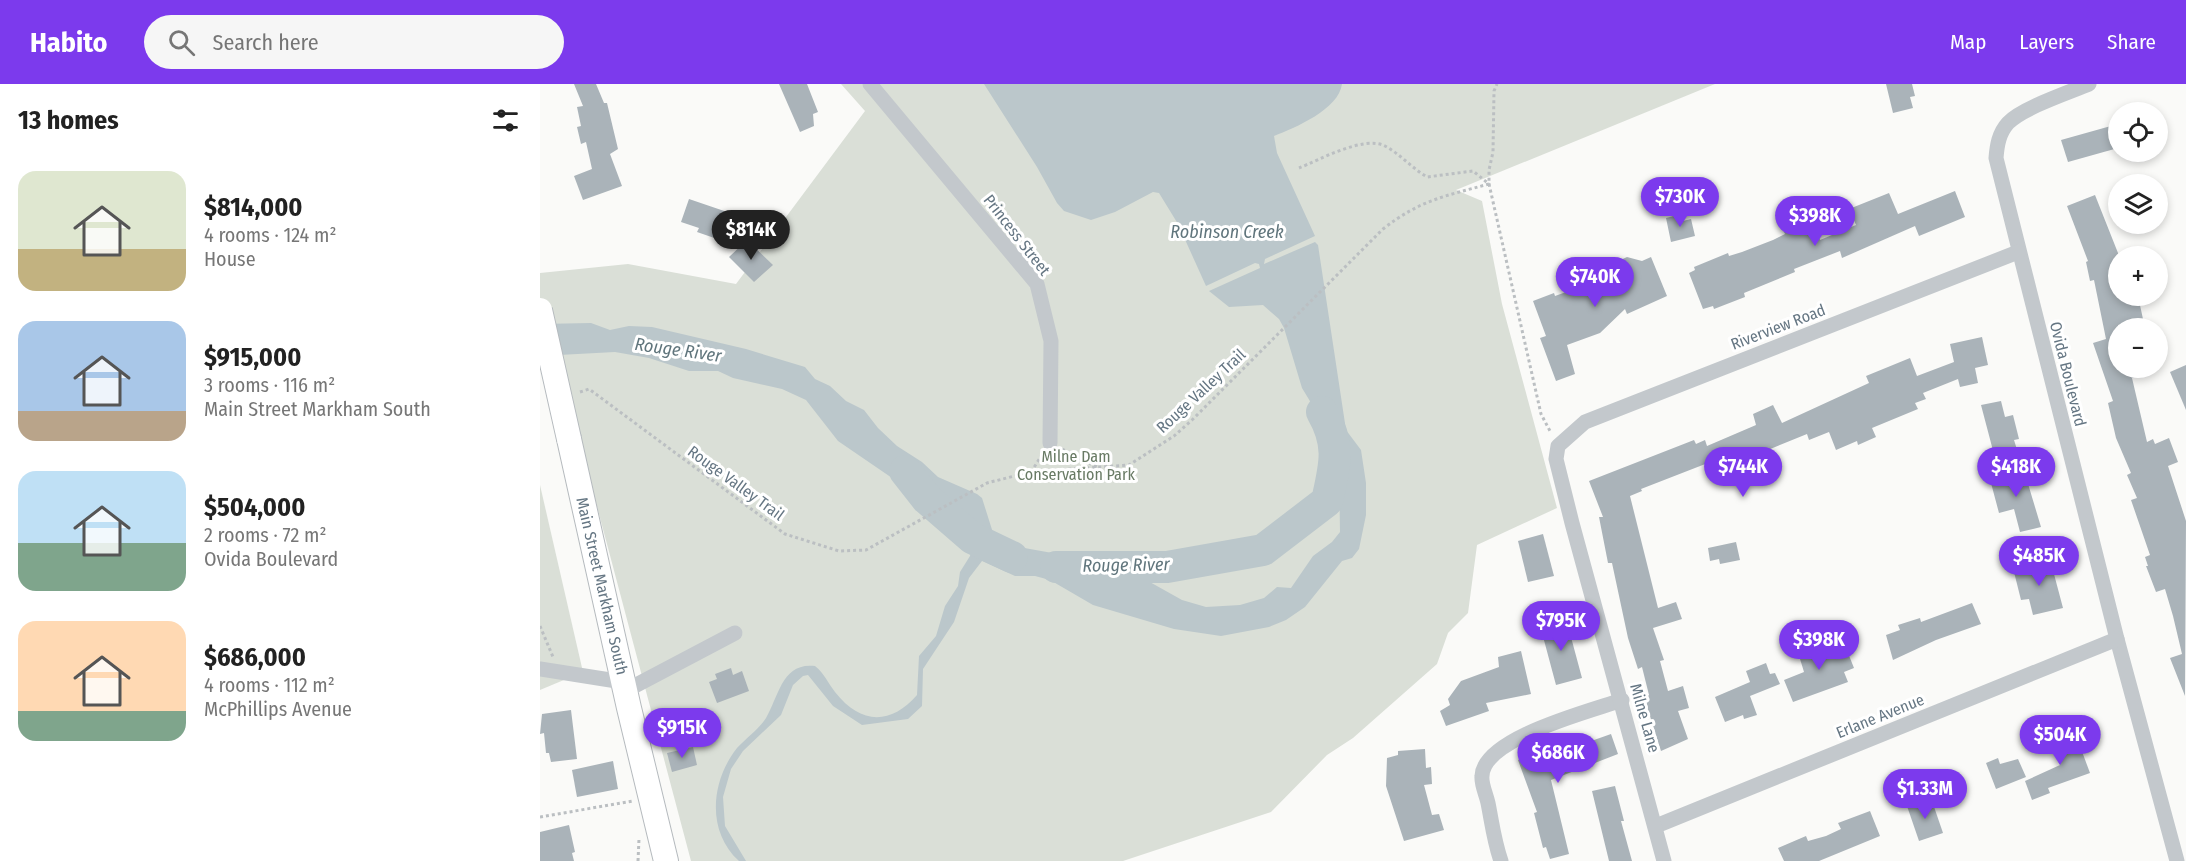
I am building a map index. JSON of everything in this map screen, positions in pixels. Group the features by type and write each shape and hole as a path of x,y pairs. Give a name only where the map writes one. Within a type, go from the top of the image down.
{"main road":[{"name":"Main Street Markham South","path":"540,310 624,686 666,861"}],"street":[{"name":"Princess Street","path":"870,84 1036,284 1051,340 1050,443"},
{"name":"Ovida Boulevard","path":"2089,84 2052,99 2009,121 1997,142 1996,158 2117,639 2177,861"},
{"name":"Riverview Road","path":"1558,446 1585,422 2018,252"},
{"name":"Milne Lane","path":"1558,446 1556,459 1572,522 1664,861"},
{"path":"540,669 624,686 735,633"},
{"name":"Erlane Avenue","path":"1656,826 2117,639"},
{"path":"1501,861 1492,834 1482,776 1486,760 1501,747 1531,732 1622,700"}],"path":[{"path":"1497,84 1494,91 1493,152 1489,184 1541,414 1558,446"},
{"path":"1299,168 1340,151 1375,142 1384,145 1427,177 1473,171 1489,184"},
{"name":"Rouge Valley Trail","path":"589,389 785,534 839,551 866,550 987,483 1030,472 1100,469 1129,465 1174,436 1193,419 1383,229 1407,211 1435,197 1489,184"},
{"path":"1030,472 1050,443 1100,469"},
{"path":"540,626 560,672"},
{"path":"540,817 633,801"},
{"path":"638,861 640,831"}],"green space":[{"name":"Milne Dam Conservation Park","path":"841,84 1715,84 1456,190 1482,201 1502,304 1557,508 1477,545 1468,613 1448,633 1437,664 1353,738 1327,755 1271,812 1123,861 691,861 590,480 540,335 540,273 628,264 736,284 865,111"},
{"path":"540,485 583,672 540,690"}],"water":[{"name":"Robinson Creek","path":"984,84 1342,84 1333,102 1325,109 1304,123 1274,136 1277,153 1315,236 1265,259 1264,264 1315,242 1318,245 1346,430 1361,450 1366,483 1366,515 1359,549 1352,558 1342,561 1305,607 1286,620 1269,627 1221,636 1174,629 1093,605 1050,580 1035,576 1015,576 982,561 969,578 954,622 923,669 922,706 908,719 862,725 833,706 808,675 803,676 793,685 781,715 743,751 731,769 723,797 725,826 746,861 739,861 728,849 721,835 716,806 718,790 728,761 737,748 766,718 788,675 804,666 815,666 845,703 865,715 886,716 907,705 917,695 919,656 936,636 945,606 958,586 960,572 970,556 973,537 954,511 939,504 914,499 895,480 838,441 806,400 782,389 733,378 718,371 689,371 649,358 615,352 540,356 540,324 591,323 610,330 629,326 652,327 746,349 805,367 815,379 830,386 846,401 864,410 878,428 897,446 922,462 938,477 982,498 994,536 1008,545 1058,554 1118,575 1148,581 1182,600 1206,607 1240,605 1264,598 1277,587 1291,588 1313,556 1332,542 1340,532 1339,464 1325,426 1302,388 1284,328 1279,319 1263,305 1229,307 1209,291 1260,268 1259,264 1255,263 1206,286 1178,224 1159,193 1153,192 1115,212 1091,220 1064,211"}],"building":[{"path":"574,84 596,84 604,103 607,103 618,149 610,154 622,186 583,200 574,176 592,169 586,142 581,144 577,127 581,126 577,107 583,106"},
{"path":"779,84 807,84 818,112 813,114 814,126 800,132"},
{"path":"1886,84 1912,84 1915,96 1910,97 1913,108 1893,113"},
{"path":"2108,127 2108,151 2068,162 2061,140"},
{"path":"1955,191 1965,217 1919,236 1915,226 1842,258 1840,251 1794,269 1795,272 1744,293 1745,297 1714,309 1713,306 1703,309 1689,273 1695,270 1694,267 1728,253 1729,256 1742,252 1785,234 1781,225 1796,219 1800,229 1814,223 1820,240 1856,225 1849,209 1889,193 1898,214"},
{"path":"2095,195 2108,228 2108,234 2110,234 2115,246 2108,246 2108,306 2140,306 2143,318 2108,318 2108,378 2132,378 2147,442 2153,439 2155,444 2169,438 2178,462 2168,466 2186,521 2185,696 2170,658 2182,654 2173,616 2165,589 2156,592 2146,566 2148,566 2145,557 2150,555 2131,500 2137,498 2127,475 2131,473 2116,438 2108,403 2113,401 2093,343 2106,339 2094,280 2090,281 2086,262 2088,261 2067,206"},
{"path":"689,199 733,214 723,241 697,232 699,228 681,222"},
{"path":"1682,214 1683,221 1691,219 1695,236 1671,242 1666,218"},
{"path":"747,240 773,265 754,282 729,257"},
{"path":"1627,257 1642,261 1651,257 1667,296 1627,314 1625,309 1600,333 1567,345 1575,374 1556,381 1540,338 1546,336 1533,301 1554,293 1555,296 1602,279 1612,264"},
{"path":"1982,337 1988,365 1975,368 1978,383 1960,387 1958,379 1923,393 1926,399 1915,403 1918,409 1872,428 1876,437 1858,445 1857,441 1836,450 1829,432 1809,440 1807,434 1763,452 1762,448 1733,460 1731,454 1641,489 1642,491 1630,496 1658,608 1676,602 1682,619 1653,628 1664,660 1660,661 1668,691 1683,686 1689,708 1678,711 1688,739 1661,751 1644,697 1649,695 1642,667 1638,669 1628,638 1612,563 1608,563 1599,517 1603,517 1589,481 1694,440 1696,444 1705,440 1707,446 1756,425 1753,414 1773,405 1782,423 1869,383 1866,376 1910,358 1917,376 1954,362 1950,344"},
{"path":"2186,365 2186,410 2170,372"},
{"path":"2001,401 2005,417 2013,415 2019,439 2014,440 2019,456 1996,462 1981,405"},
{"path":"1996,463 2026,477 2041,527 2020,532 2014,509 1999,513 1991,483 2002,480"},
{"path":"1543,534 1554,576 1528,582 1518,541"},
{"path":"1736,542 1740,560 1720,564 1719,559 1710,561 1708,548"},
{"path":"2050,559 2063,608 2033,615 2029,599 2021,600 2013,568"},
{"path":"1972,603 1981,624 1936,640 1893,660 1886,635 1900,630 1898,625 1920,618 1921,622"},
{"path":"1556,618 1558,625 1568,626 1582,678 1556,685 1541,629 1544,628 1543,622"},
{"path":"1811,643 1814,649 1824,645 1825,648 1834,645 1837,651 1846,648 1854,668 1844,672 1848,682 1793,702 1784,680 1804,672 1797,649"},
{"path":"1521,651 1531,694 1486,703 1489,711 1446,726 1440,711 1450,705 1448,699 1461,681 1499,667 1498,657"},
{"path":"1766,663 1770,674 1775,673 1780,684 1750,696 1757,715 1744,719 1743,715 1725,722 1715,697 1750,682 1746,671"},
{"path":"731,668 733,675 742,671 749,691 717,703 709,682 717,679 715,674"},
{"path":"571,710 577,759 551,762 549,753 546,753 544,733 540,734 542,714"},
{"path":"2074,730 2090,773 2048,788 2050,793 2032,800 2025,781 2060,765 2050,739"},
{"path":"1611,734 1618,754 1551,780 1569,854 1550,859 1546,847 1543,848 1534,813 1537,812 1518,760 1560,743 1563,751"},
{"path":"693,747 697,765 672,772 667,753"},
{"path":"1425,749 1426,768 1431,767 1432,784 1424,785 1432,815 1439,814 1444,830 1404,841 1386,786 1387,758 1398,755 1398,751"},
{"path":"1998,758 2000,764 2018,759 2026,777 1996,789 1986,763"},
{"path":"613,761 618,789 577,797 572,770"},
{"path":"1615,786 1624,821 1621,821 1632,861 1609,861 1592,791"},
{"path":"1931,798 1943,833 1919,841 1907,806"},
{"path":"1870,811 1880,836 1819,861 1784,861 1778,848 1806,836 1808,841 1826,836 1841,829 1838,823"},
{"path":"569,825 575,852 572,853 574,861 540,861 540,832"}],"waterway":[{"name":"Rouge River","path":"1056,567 1167,567 1263,550 1327,501 1335,455 1332,435 1322,412"},
{"name":"Rouge River","path":"905,471 927,499 972,538 1012,557"}]}
